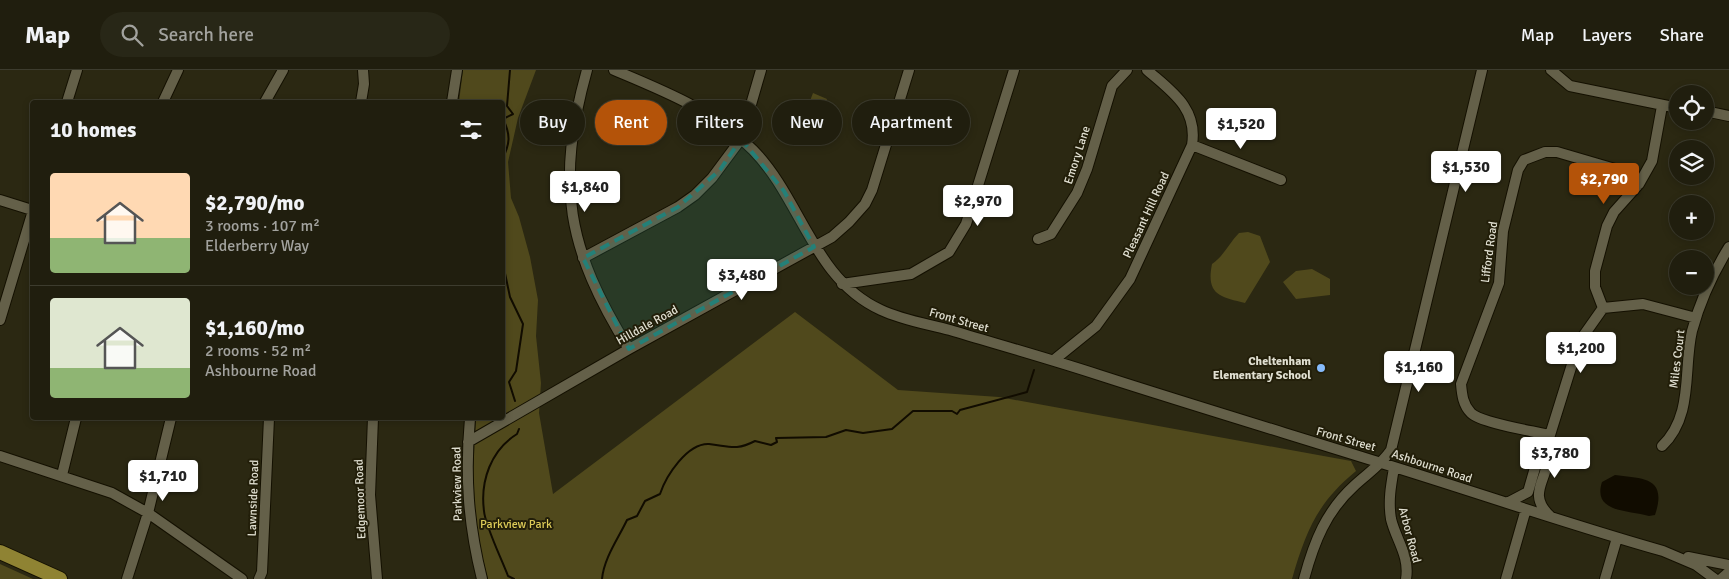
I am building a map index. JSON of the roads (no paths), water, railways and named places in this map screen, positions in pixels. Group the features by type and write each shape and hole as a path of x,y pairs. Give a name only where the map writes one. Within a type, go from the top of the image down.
{"main road":[{"path":"0,552 60,579"}],"street":[{"path":"67,100 77,70"},
{"path":"164,100 178,70"},
{"path":"266,100 284,70"},
{"path":"361,100 364,84 363,70"},
{"path":"452,100 457,70"},
{"path":"586,70 575,115 569,167 572,215 583,258 592,283 629,349"},
{"name":"Front Street","path":"614,70 681,100"},
{"path":"752,100 761,70"},
{"name":"Hilldale Road","path":"468,442 629,349 814,247 849,222 865,204 872,190 909,70"},
{"path":"842,284 911,274 948,252 966,224 1013,74 1002,70"},
{"name":"Emory Lane","path":"1038,239 1051,234 1077,193 1112,86 1127,70"},
{"name":"Pleasant Hill Road","path":"1054,360 1096,326 1130,279 1192,145 1192,126 1184,104 1147,70"},
{"name":"Ashbourne Road","path":"1482,70 1396,436 1391,450 1382,463 1675,555 1696,565 1715,579"},
{"path":"1552,70 1570,86 1669,107"},
{"path":"1603,308 1596,287 1595,271 1607,226 1614,212 1639,184 1652,161 1662,106"},
{"path":"1714,113 1729,116"},
{"path":"583,258 695,195 720,170 737,145"},
{"name":"Front Street","path":"747,145 758,156 784,191 814,247 842,284 883,311 1054,360 1258,426 1382,463"},
{"path":"1192,145 1282,180"},
{"name":"Lifford Road","path":"1549,435 1488,421 1471,414 1462,399 1461,384 1499,283 1503,231 1518,170 1524,160 1533,155 1557,152 1615,168 1639,184"},
{"path":"0,200 30,211"},
{"path":"0,320 30,219"},
{"name":"Miles Court","path":"1662,446 1674,434 1683,411 1688,352 1696,318 1712,278 1729,247"},
{"path":"1553,518 1542,508 1538,501 1548,458 1545,451 1579,342 1603,308 1643,304 1696,318"},
{"path":"62,476 76,420"},
{"path":"127,579 148,513 171,420"},
{"name":"Lawnside Road","path":"259,579 262,572 268,420"},
{"name":"Edgemoor Road","path":"373,420 370,495 377,579"},
{"name":"Parkview Road","path":"470,420 468,442 470,524 482,579"},
{"path":"1507,503 1528,492 1539,454 1545,451"},
{"path":"0,456 112,493 148,513 242,579"},
{"path":"1304,579 1316,540 1328,515 1356,483 1382,463"},
{"name":"Arbor Road","path":"1394,468 1389,498 1390,513 1405,554 1406,579"},
{"path":"1506,579 1526,509"},
{"path":"1605,579 1617,538"},
{"path":"1675,555 1729,565"},
{"path":"1721,579 1729,572"}],"waterway":[{"path":"505,118 513,114 507,106 510,70"},
{"path":"505,124 508,140 505,153"},
{"path":"505,273 510,297 523,324 516,371 509,382 515,401"},
{"path":"602,579 608,556 627,520 637,516 645,501 660,494 667,478 678,462 693,449 701,445 737,447 755,441 771,445 777,442 776,438 826,437 846,430 863,433 892,429 913,411 952,411 957,414 960,410 1027,392 1034,370"},
{"path":"514,579 508,576 490,534 483,500 486,478 494,457 517,434 519,429"}],"place":[{"name":"Cheltenham Elementary School","path":"1321,368"}],"park label":[{"name":"Parkview Park","path":"516,524"}]}
